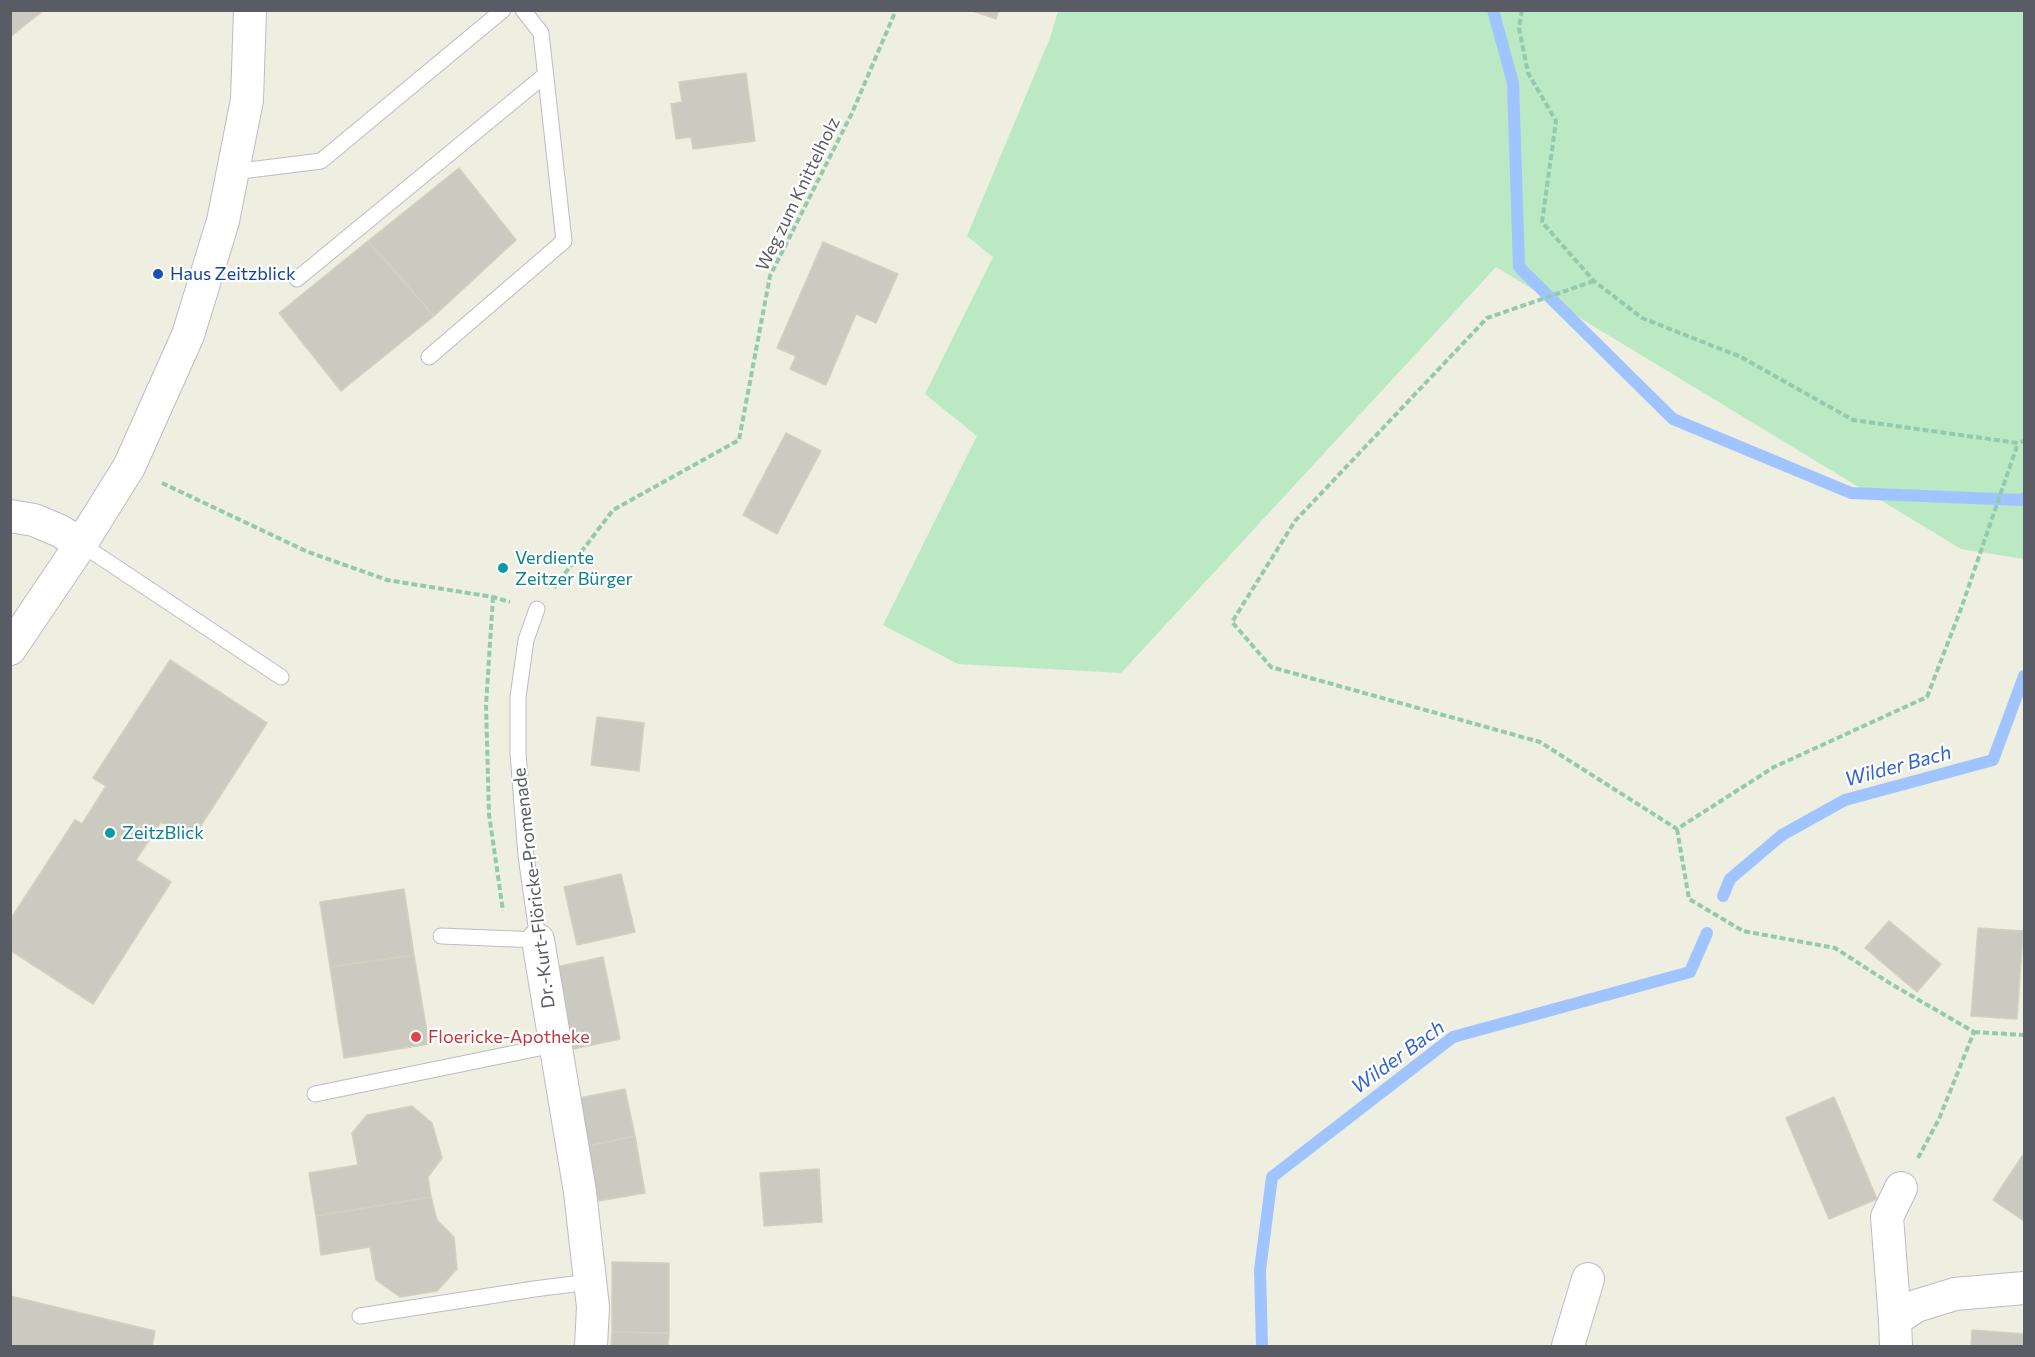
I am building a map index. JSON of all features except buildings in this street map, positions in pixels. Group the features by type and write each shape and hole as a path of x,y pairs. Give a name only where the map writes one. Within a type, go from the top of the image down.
{"street":[{"path":"10,650 129,467 188,335 223,221 233,172 246,100 250,10"},
{"path":"10,516 34,520 81,544"},
{"name":"Dr.-Kurt-Flöricke-Promenade","path":"538,940 580,1192 593,1307 591,1347"},
{"path":"1895,1333 1887,1217 1901,1188"},
{"path":"1568,1347 1588,1280"},
{"path":"1895,1333 1916,1306 1955,1294 2025,1288"}],"lane":[{"path":"233,172 321,160 503,10"},
{"path":"429,357 564,241 541,33 523,10"},
{"path":"297,279 545,75"},
{"path":"81,544 281,676"},
{"name":"Dr.-Kurt-Flöricke-Promenade","path":"537,609 526,640 518,697 518,753 526,856 538,940"},
{"path":"441,936 538,940"},
{"path":"315,1094 554,1045"},
{"path":"360,1316 534,1288 590,1282"}],"path":[{"name":"Weg zum Knittelholz","path":"537,609 613,510 739,440 770,276 852,113 896,10"},
{"path":"1522,10 1519,28 1528,73 1556,121 1542,222 1594,281 1642,318 1741,357 1853,420 2018,442 2025,441"},
{"path":"1594,281 1487,318 1295,521 1232,622 1271,667 1540,742 1677,829 1689,899 1743,931 1835,948 1891,984 1974,1032 2025,1035"},
{"path":"1677,829 1774,767 1927,697 1962,606 2018,442"},
{"path":"129,467 308,552 387,580 493,597 537,609"},
{"path":"1901,1188 1939,1119 1974,1032"}],"green space":[{"path":"1058,11 2024,11 2024,559 1961,549 1496,267 1121,673 958,664 883,625 977,436 925,394 993,257 967,236 1050,38"}],"waterway":[{"path":"1493,10 1513,83 1519,267 1673,419 1851,493 2020,500 2024,498"},
{"name":"Wilder Bach","path":"1723,896 1730,879 1782,835 1845,800 1993,760 2024,676"},
{"name":"Wilder Bach","path":"1262,1346 1260,1270 1272,1177 1453,1037 1690,972 1707,933"}],"place":[{"name":"Haus Zeitzblick","path":"158,274"},
{"name":"Verdiente Zeitzer Bürger","path":"503,568"},
{"name":"ZeitzBlick","path":"110,833"},
{"name":"Floericke-Apotheke","path":"416,1037"}]}
